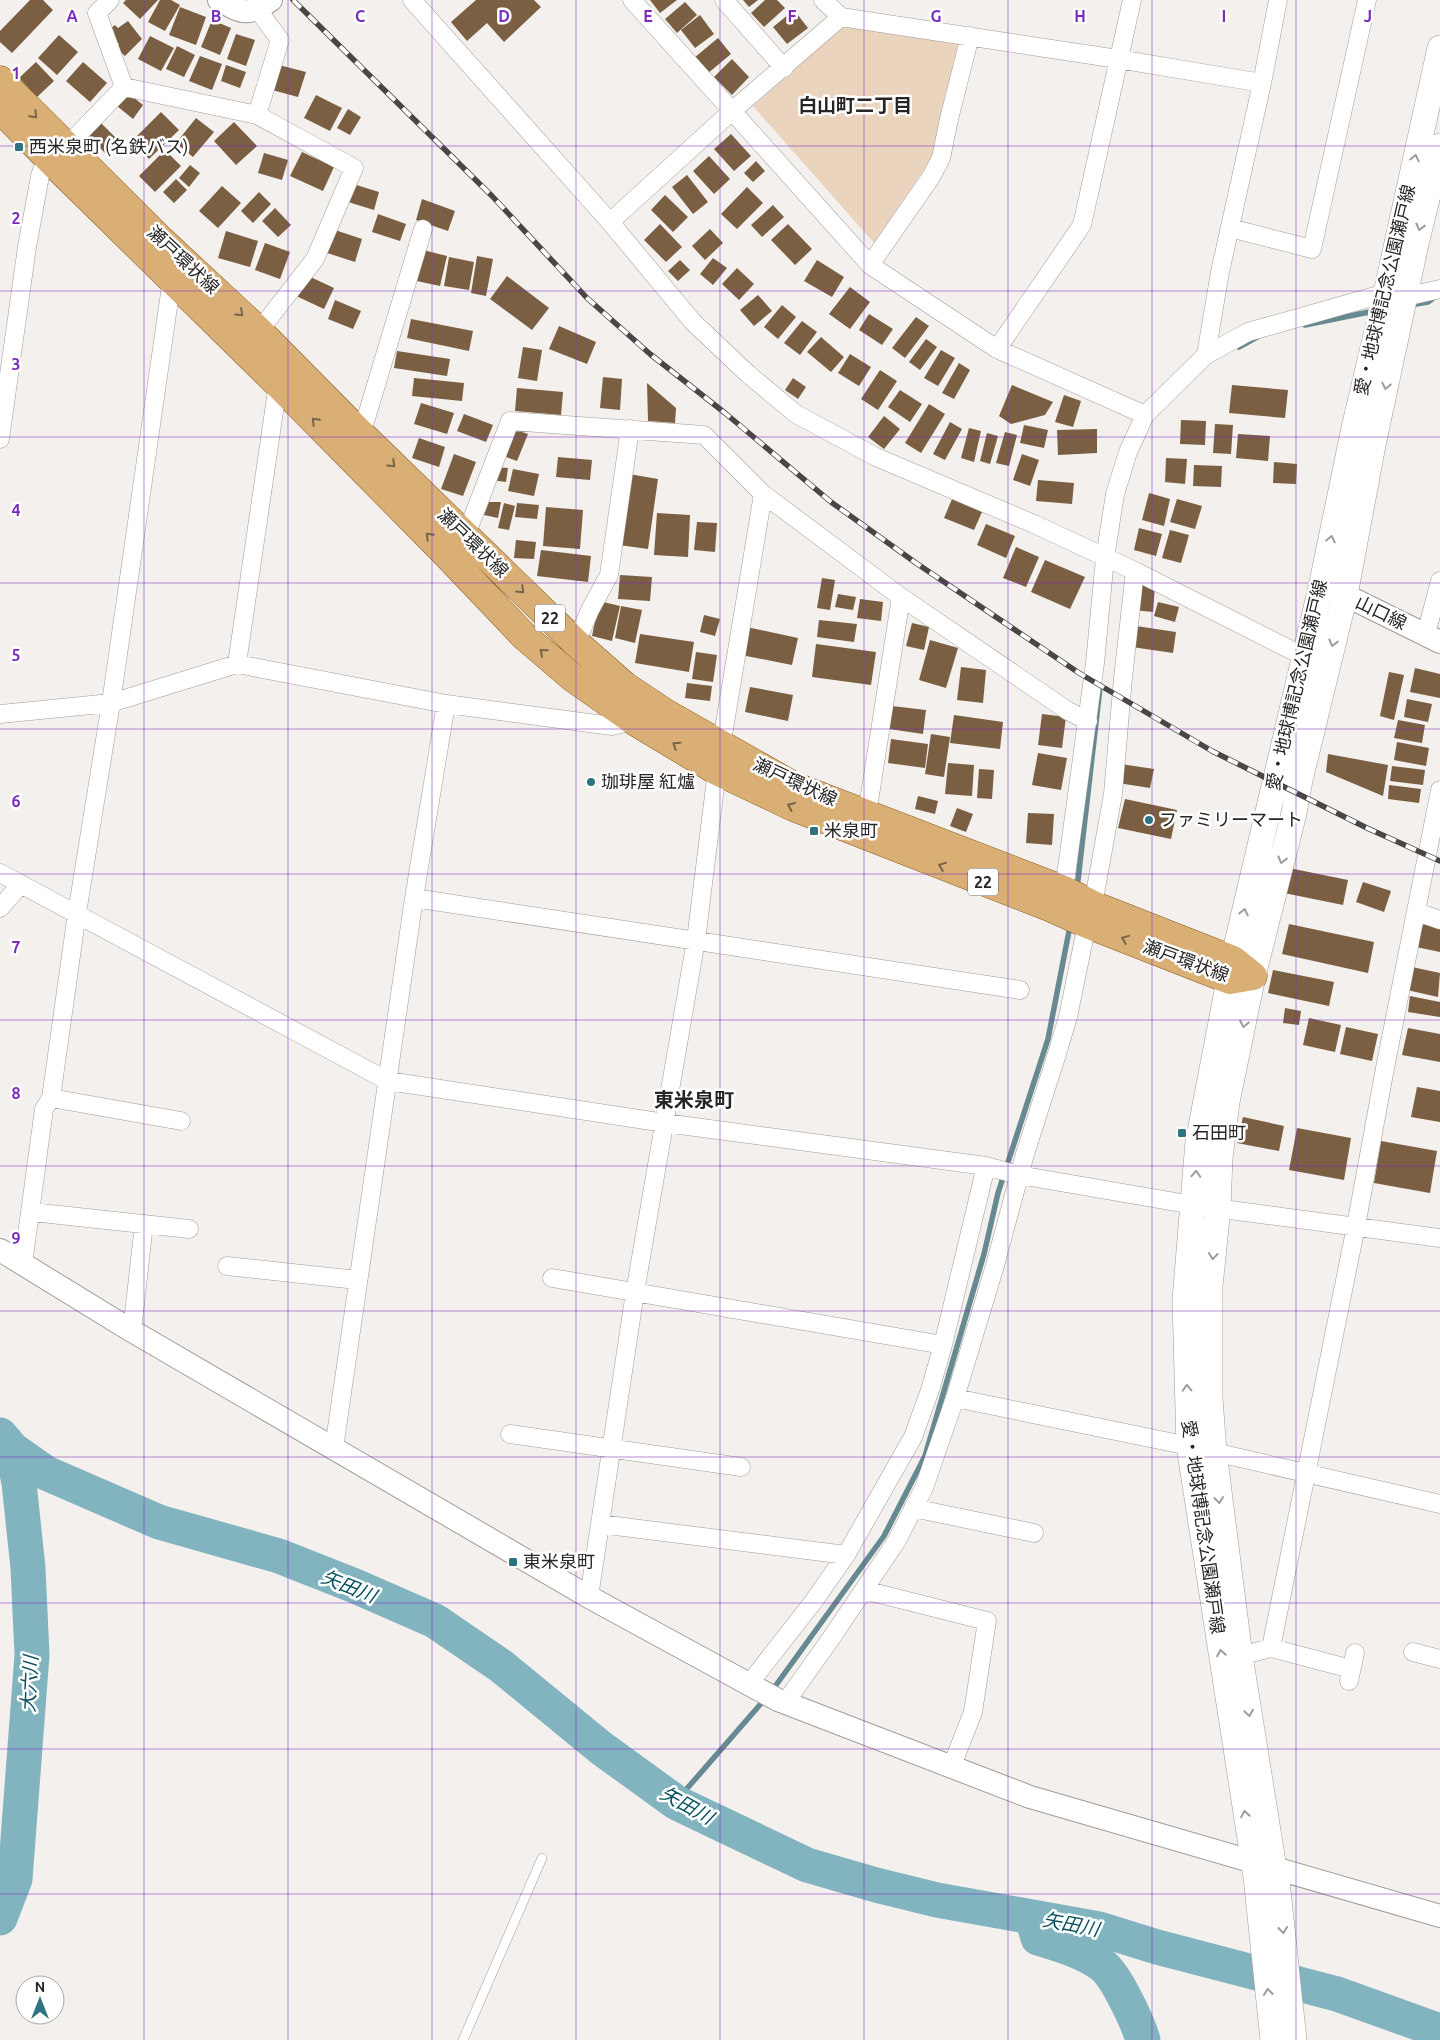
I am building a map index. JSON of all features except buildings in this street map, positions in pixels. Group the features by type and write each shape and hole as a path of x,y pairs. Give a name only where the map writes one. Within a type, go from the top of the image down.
{"main road":[{"name":"愛・地球博記念公園瀬戸線","path":"1294,2040 1189,1446 1185,1300 1198,1142 1210,1075 1239,972 1294,813 1302,771 1345,595 1373,445 1395,295 1440,48"},
{"name":"瀬戸環状線","path":"0,80 58,154 172,279 446,554 524,636 573,678 634,721 719,759 1064,890 1090,915"},
{"name":"瀬戸環状線","path":"1,111 58,154 161,240 259,331 361,435 576,643 625,686 664,712 719,759 793,807 1049,907 1090,915 1239,972"},
{"name":"愛・地球博記念公園瀬戸線","path":"1273,2040 1265,1872 1214,1452 1210,1398 1210,1286 1218,1208 1220,1158 1239,972 1354,428 1440,146"}],"street":[{"path":"110,0 97,13 124,87"},
{"path":"219,0 240,12 264,5 280,40 257,115"},
{"path":"412,0 610,222 693,322 748,374 796,414 876,457 1034,524 1305,657"},
{"path":"632,0 870,265 997,349 1145,415"},
{"path":"724,0 784,68"},
{"path":"823,0 841,17 1262,83"},
{"path":"997,349 1082,226 1132,0"},
{"path":"1206,355 1220,272 1262,83 1278,0"},
{"path":"1230,228 1312,249 1367,0"},
{"path":"610,222 732,111 841,17"},
{"path":"870,265 931,177 941,158 970,36"},
{"path":"124,87 257,115 354,168 315,259 259,331"},
{"path":"0,439 7,340 42,170 124,87"},
{"path":"361,435 423,229"},
{"path":"23,1264 32,1212 44,1110 51,1098 77,913 111,703 172,279"},
{"path":"1064,890 1088,721 1105,558 1115,494 1128,452 1145,415 1206,355 1248,332 1395,295 1440,289"},
{"path":"237,664 278,384"},
{"path":"466,535 510,421 704,435 763,494 901,597 1068,712 1088,721"},
{"path":"576,643 590,610 609,575 630,429"},
{"path":"589,1597 635,1292 696,940 719,759 763,494"},
{"path":"768,1694 864,1590 896,1542 924,1488 955,1398 994,1269 1019,1175 1068,1017 1113,794 1135,572"},
{"path":"1433,638 1440,581"},
{"name":"山口線","path":"1321,587 1345,595 1433,638"},
{"path":"867,814 901,597"},
{"path":"0,714 111,703 237,664 446,704 612,726 634,721"},
{"path":"334,1448 414,898 446,704"},
{"path":"1271,1648 1356,1226 1440,790"},
{"path":"0,873 388,1081 665,1123 986,1166 1019,1175 1193,1205 1440,1238"},
{"path":"0,908 21,884"},
{"path":"414,898 1020,990"},
{"path":"1417,912 1440,920"},
{"path":"51,1098 181,1121"},
{"path":"768,1694 813,1602 846,1555 913,1437 930,1390 943,1345 986,1166"},
{"path":"32,1212 189,1229"},
{"path":"132,1331 144,1224"},
{"path":"0,1250 132,1331 589,1597 768,1694 951,1768 1030,1797 1265,1872 1440,1916"},
{"path":"227,1266 357,1280"},
{"path":"552,1278 943,1345"},
{"path":"955,1398 1189,1446"},
{"path":"510,1434 741,1468"},
{"path":"1214,1452 1440,1504"},
{"path":"913,1508 1034,1533"},
{"path":"600,1524 846,1555"},
{"path":"864,1590 987,1622 973,1712 951,1768"},
{"path":"1240,1656 1271,1648 1352,1668"},
{"path":"1413,1652 1440,1659"}],"lane":[{"path":"463,2040 542,1858"}],"shaded area":[{"path":"852,18 964,37 937,150 874,243 753,106"}],"waterway":[{"path":"1410,305 1428,302 1436,296"},
{"path":"1305,325 1374,311"},
{"path":"1239,347 1257,337"},
{"path":"1077,889 1100,688"},
{"path":"771,1692 884,1536 925,1456 984,1254 998,1193 1048,1039 1070,926"},
{"name":"矢田川","path":"0,1435 12,1449 46,1473 159,1522 279,1556 355,1586 435,1621 501,1666 601,1748 677,1803 807,1865 937,1900 1099,1929 1157,1947 1337,1994 1440,2031"},
{"name":"大六川","path":"0,1918 15,1879 32,1655 28,1568 19,1483 12,1449"},
{"path":"677,1803 684,1792 765,1699"},
{"path":"1034,1924 1038,1938 1079,1952 1095,1960 1108,1970 1126,2000 1143,2040"}],"railway":[{"path":"293,0 492,196 587,298 650,354 725,413 831,502 916,563 1079,673 1212,751 1367,828 1440,861"}],"place":[{"name":"西米泉町 (名鉄バス)","path":"19,147"},
{"name":"珈琲屋 紅爐","path":"591,782"},
{"name":"ファミリーマート","path":"1149,820"},
{"name":"米泉町","path":"814,831"},
{"name":"石田町","path":"1182,1133"},
{"name":"東米泉町","path":"513,1562"}],"district":[{"name":"白山町二丁目","path":"855,105"},
{"name":"東米泉町","path":"694,1100"}]}
